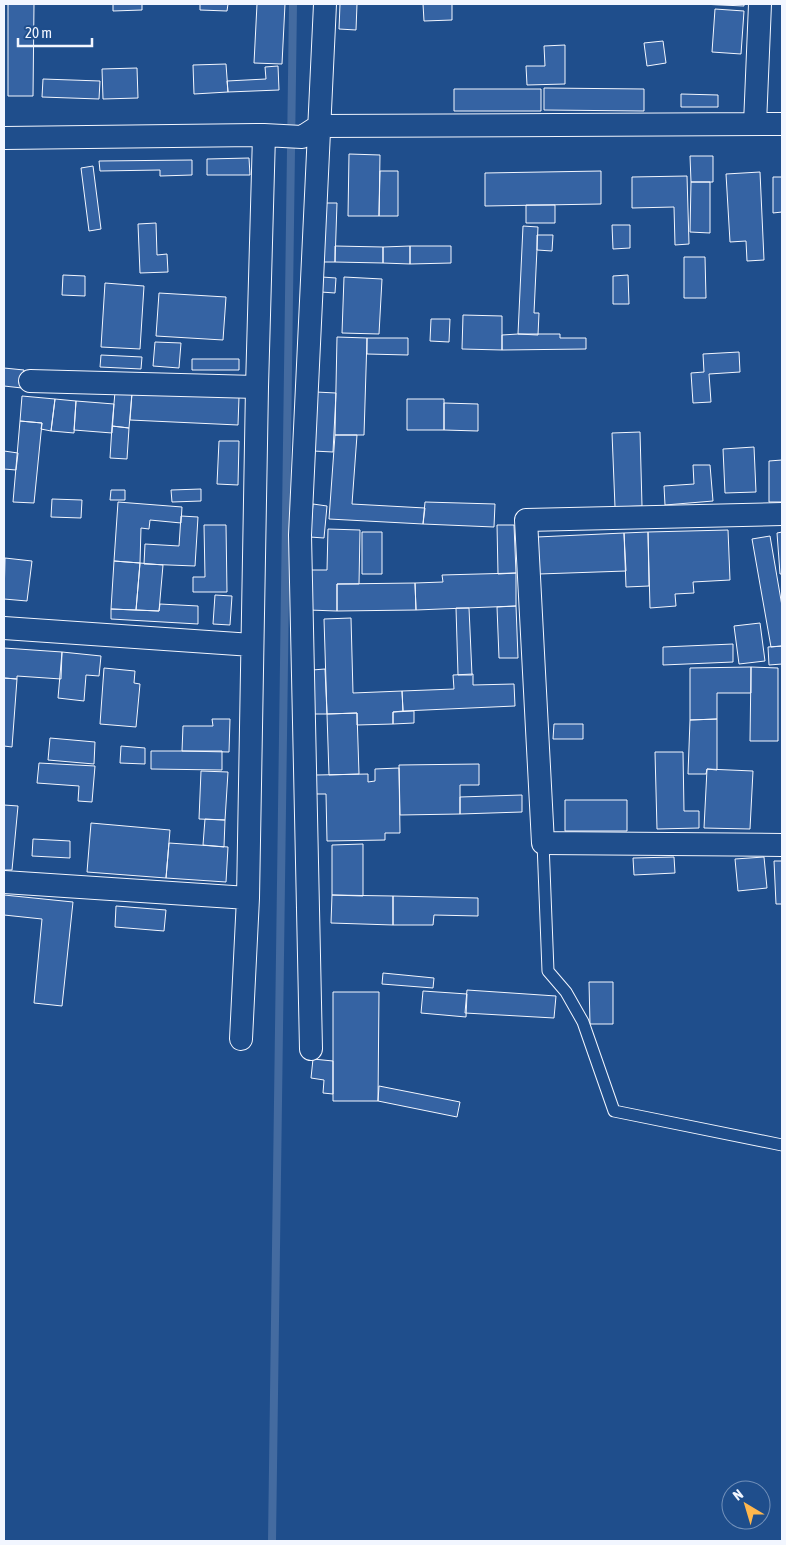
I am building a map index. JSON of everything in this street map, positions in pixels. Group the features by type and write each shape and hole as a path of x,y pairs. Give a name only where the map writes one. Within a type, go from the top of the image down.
{"street":[{"path":"241,1039 248,898 256,387 292,134 325,4"},
{"path":"755,124 760,4"},
{"path":"4,138 782,124"},
{"path":"292,134 311,1048"},
{"path":"30,380 256,387"},
{"path":"782,514 526,520 543,843 782,845"},
{"path":"4,628 252,645"},
{"path":"4,882 248,898"}],"lane":[{"path":"543,843 548,971 566,992 583,1022 614,1111 782,1145"}],"building":[{"path":"8,4 34,4 33,96 8,96"},
{"path":"113,4 142,4 142,10 113,11"},
{"path":"200,4 228,4 227,11 200,10"},
{"path":"257,4 285,4 282,64 254,63"},
{"path":"340,4 357,4 356,30 339,29"},
{"path":"423,4 452,4 452,20 424,21"},
{"path":"700,4 744,4 744,6"},
{"path":"715,9 744,11 741,54 712,52"},
{"path":"663,41 666,63 647,66 644,43"},
{"path":"565,45 565,84 527,85 526,66 545,66 544,46"},
{"path":"226,64 228,92 194,94 193,65"},
{"path":"278,66 279,90 228,92 227,81 266,79 265,67"},
{"path":"137,68 138,98 103,99 102,69"},
{"path":"43,79 100,81 99,99 42,97"},
{"path":"544,88 644,89 644,111 544,110"},
{"path":"454,89 541,89 541,111 454,111"},
{"path":"681,94 718,95 718,107 681,107"},
{"path":"349,154 380,155 379,216 348,216"},
{"path":"690,156 713,156 713,182 691,182"},
{"path":"249,158 250,175 207,175 207,159"},
{"path":"192,160 192,175 160,176 160,170 100,171 99,161"},
{"path":"93,166 101,229 89,231 81,168"},
{"path":"380,171 398,171 398,216 379,216"},
{"path":"601,171 601,204 485,206 485,173"},
{"path":"760,172 764,260 747,261 746,241 730,242 726,174"},
{"path":"687,176 689,244 675,245 674,207 632,208 632,177"},
{"path":"773,177 782,177 782,212 773,213"},
{"path":"691,182 710,182 710,233 690,232"},
{"path":"323,203 337,203 335,262 320,262"},
{"path":"526,205 555,205 555,223 526,223"},
{"path":"156,223 157,255 167,254 168,272 140,273 138,224"},
{"path":"612,225 630,225 630,248 613,249"},
{"path":"523,226 538,227 534,313 539,313 538,335 518,334"},
{"path":"537,235 553,235 552,251 537,250"},
{"path":"335,246 383,247 383,263 335,262"},
{"path":"410,246 410,264 383,263 383,247"},
{"path":"410,246 451,246 451,263 410,264"},
{"path":"684,257 705,257 706,298 684,298"},
{"path":"63,275 85,276 85,296 62,295"},
{"path":"628,275 629,304 613,304 613,276"},
{"path":"322,277 336,278 335,293 321,292"},
{"path":"344,277 382,279 379,334 342,333"},
{"path":"105,283 144,286 140,349 101,347"},
{"path":"159,293 226,297 223,340 156,336"},
{"path":"463,315 502,316 502,350 462,349"},
{"path":"431,319 450,319 449,342 430,341"},
{"path":"560,334 560,338 586,338 586,349 502,350 502,335"},
{"path":"337,337 367,338 364,435 335,435"},
{"path":"367,338 408,338 408,355 367,354"},
{"path":"155,342 181,343 179,368 153,366"},
{"path":"739,352 740,372 709,374 711,402 693,403 691,373 704,372 703,354"},
{"path":"101,355 142,357 141,369 100,367"},
{"path":"192,359 239,359 239,370 192,370"},
{"path":"4,368 24,370 22,388 4,386"},
{"path":"115,392 132,393 129,428 112,426"},
{"path":"316,392 336,393 333,452 313,451"},
{"path":"132,393 239,397 238,425 130,420"},
{"path":"22,396 55,399 51,431 41,429 42,423 20,421"},
{"path":"55,399 76,401 74,433 51,431"},
{"path":"407,399 444,399 444,430 407,430"},
{"path":"76,401 114,404 112,433 74,430"},
{"path":"444,403 478,404 478,431 444,430"},
{"path":"20,421 42,423 34,503 13,502"},
{"path":"112,426 129,428 127,459 110,458"},
{"path":"640,432 642,506 615,507 612,433"},
{"path":"335,435 357,435 352,504 425,508 423,524 329,519"},
{"path":"219,441 239,441 238,485 217,484"},
{"path":"754,447 756,492 725,493 723,449"},
{"path":"4,451 18,453 16,470 4,469"},
{"path":"782,460 782,502 769,502 769,461"},
{"path":"693,465 710,465 713,501 665,505 664,486 694,484"},
{"path":"201,489 201,501 172,502 171,490"},
{"path":"111,490 125,490 125,500 110,500"},
{"path":"52,499 82,500 81,518 51,517"},
{"path":"118,502 182,507 181,523 150,520 149,529 141,528 140,563 114,561"},
{"path":"425,502 495,504 494,527 423,524"},
{"path":"313,504 327,506 324,538 310,537"},
{"path":"181,516 198,517 195,566 144,564 145,544 179,546"},
{"path":"204,525 226,525 227,592 193,592 193,577 205,577"},
{"path":"497,525 514,525 516,573 498,574"},
{"path":"328,529 360,530 359,584 337,584 337,611 308,610 309,570 327,570"},
{"path":"728,530 730,580 693,582 694,593 675,594 676,606 650,608 648,532"},
{"path":"362,532 382,532 382,574 362,574"},
{"path":"648,532 649,586 626,587 624,533"},
{"path":"782,532 782,574 780,574 777,533"},
{"path":"624,533 626,571 539,574 537,537"},
{"path":"770,536 782,606 782,646 771,647 752,539"},
{"path":"5,558 32,561 27,601 4,599"},
{"path":"114,561 140,563 136,610 111,609"},
{"path":"140,563 163,565 159,611 136,610"},
{"path":"516,573 516,606 416,610 415,583 443,582 442,575"},
{"path":"415,583 416,610 337,611 337,584"},
{"path":"215,595 232,596 230,625 213,624"},
{"path":"160,604 198,606 198,624 111,619 111,609 159,611"},
{"path":"516,606 518,658 499,658 497,607"},
{"path":"456,608 469,608 472,675 458,675"},
{"path":"351,618 353,693 402,691 403,711 393,712 393,724 357,725 357,713 327,714 324,619"},
{"path":"760,623 765,661 739,664 734,626"},
{"path":"733,644 733,662 663,665 663,647"},
{"path":"782,646 782,664 769,665 768,647"},
{"path":"4,648 62,652 61,679 17,676 17,679 4,678"},
{"path":"62,652 101,656 99,676 86,675 84,701 58,698"},
{"path":"751,667 751,693 717,693 717,719 690,720 690,668"},
{"path":"751,667 778,668 778,741 750,741"},
{"path":"104,668 135,671 134,683 140,684 136,727 100,724"},
{"path":"325,669 327,714 312,714 312,670"},
{"path":"473,674 473,685 514,684 515,706 403,711 402,691 454,689 453,675"},
{"path":"4,678 17,679 12,747 4,746"},
{"path":"414,711 414,723 393,724 393,712"},
{"path":"357,713 359,774 329,775 327,714"},
{"path":"212,719 230,719 229,752 182,751 183,726 213,726"},
{"path":"717,719 717,770 707,769 706,774 688,774 690,720"},
{"path":"554,724 583,724 583,739 553,739"},
{"path":"50,738 95,742 94,764 48,760"},
{"path":"121,746 145,748 145,764 120,763"},
{"path":"151,751 222,751 222,770 151,769"},
{"path":"655,752 683,752 684,811 699,811 699,828 657,829"},
{"path":"39,763 95,766 92,802 78,801 79,786 37,783"},
{"path":"479,764 479,785 460,785 460,814 400,815 399,765"},
{"path":"399,768 400,833 385,833 385,840 327,841 326,794 316,794 316,775 368,774 368,782 375,781 375,769"},
{"path":"707,769 753,771 750,829 704,828"},
{"path":"201,771 228,772 225,820 199,819"},
{"path":"522,795 522,812 460,814 460,797"},
{"path":"565,800 627,800 627,831 565,831"},
{"path":"4,805 18,806 12,870 4,870"},
{"path":"205,819 225,820 224,847 203,845"},
{"path":"91,823 170,830 166,878 87,872"},
{"path":"33,839 70,841 70,858 32,856"},
{"path":"169,843 228,847 226,882 166,878"},
{"path":"363,844 363,896 332,895 332,845"},
{"path":"674,857 675,873 634,875 633,858"},
{"path":"764,857 767,888 738,891 735,859"},
{"path":"774,861 782,861 782,904 776,904"},
{"path":"4,895 73,902 62,1006 34,1003 42,919 4,915"},
{"path":"332,895 393,896 393,925 331,923"},
{"path":"393,896 478,898 478,916 434,915 433,925 393,925"},
{"path":"116,906 166,910 164,931 115,927"},
{"path":"383,973 434,978 433,988 382,984"},
{"path":"589,982 613,982 613,1024 590,1024"},
{"path":"467,990 556,996 554,1018 465,1013"},
{"path":"423,991 467,994 466,1017 421,1013"},
{"path":"333,992 379,992 378,1101 333,1101"},
{"path":"313,1059 333,1061 333,1094 323,1093 324,1080 311,1078"},
{"path":"379,1086 460,1102 457,1117 378,1101"}],"waterway":[{"path":"272,1541 293,4"}]}
